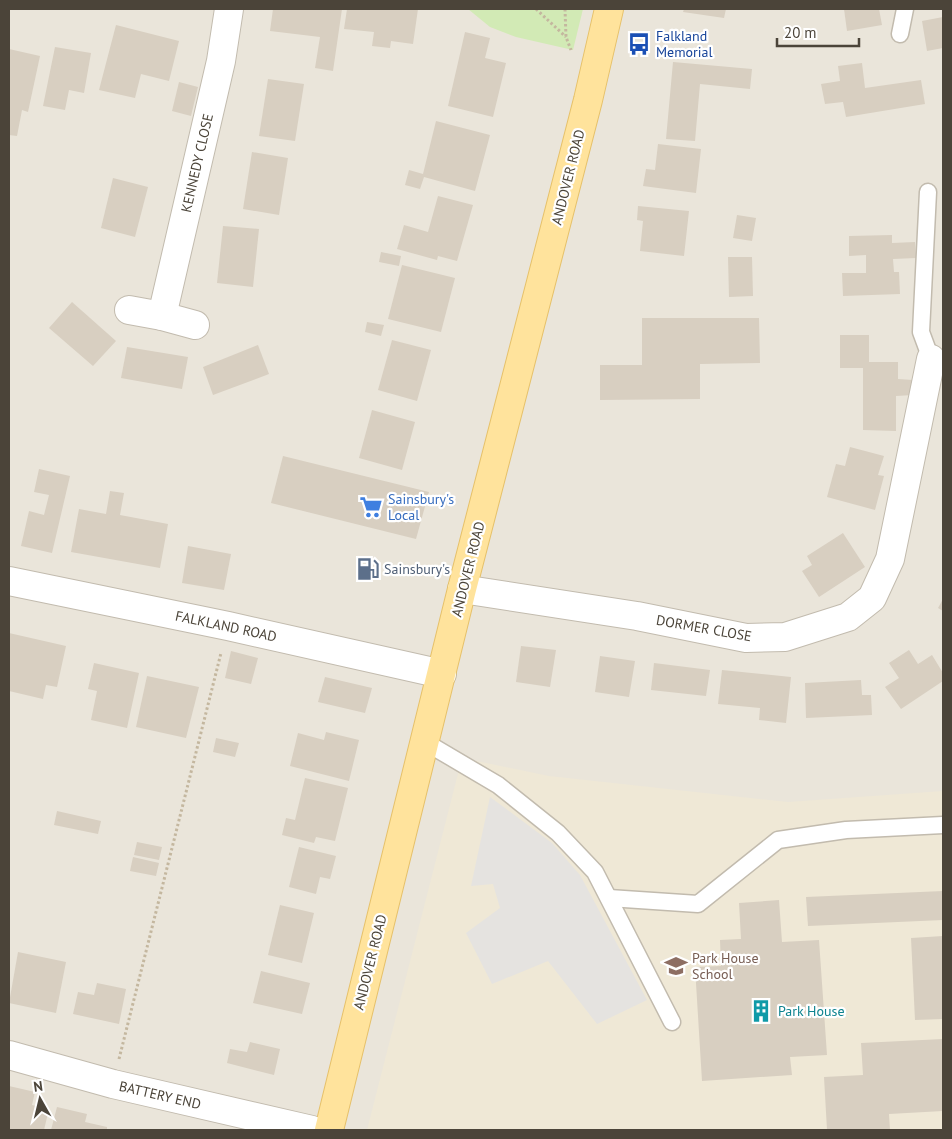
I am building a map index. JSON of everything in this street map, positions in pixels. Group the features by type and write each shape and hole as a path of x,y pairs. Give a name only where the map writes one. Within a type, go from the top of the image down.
{"main road":[{"name":"ANDOVER ROAD","path":"329,1130 462,589 585,110 609,9"}],"street":[{"name":"KENNEDY CLOSE","path":"162,316 221,61 229,9"},
{"path":"129,310 195,325"},
{"name":"DORMER CLOSE","path":"462,589 637,616 746,638 785,637 848,618 872,598 890,559 931,360"},
{"name":"FALKLAND ROAD","path":"9,581 228,626 442,674"},
{"name":"BATTERY END","path":"9,1056 113,1084 312,1130"}],"lane":[{"path":"900,34 905,9"},
{"path":"928,192 921,332 931,360"},
{"path":"425,742 498,785 558,833 595,872 672,1022"},
{"path":"609,898 698,904 778,840 846,830 943,825"}],"path":[{"path":"536,9 566,37"},
{"path":"113,1084 228,626"}],"shaded area":[{"path":"9,9 943,9 943,1130 9,1130"},
{"name":"Park House School","path":"462,758 549,776 788,802 943,791 943,1130 367,1130"},
{"path":"490,797 552,843 580,875 647,1000 597,1024 548,961 492,984 466,933 500,908 493,884 471,886"}],"green space":[{"path":"468,9 583,9 573,50 516,37 490,27"}],"building":[{"path":"273,9 342,9 333,71 315,68 320,37 270,31"},
{"path":"347,9 418,9 413,44 391,41 390,48 372,46 374,32 344,29"},
{"path":"684,9 726,9 724,18 683,12"},
{"path":"844,9 879,9 882,25 847,31"},
{"path":"943,17 943,48 927,51 922,21"},
{"path":"116,25 179,41 169,81 141,74 135,98 99,90"},
{"path":"465,32 490,38 485,58 506,63 493,117 448,106"},
{"path":"55,47 91,53 84,93 69,90 65,110 43,106"},
{"path":"9,49 40,56 28,112 22,110 17,136 9,135"},
{"path":"673,62 752,69 750,89 700,84 695,141 666,139"},
{"path":"862,63 865,88 921,80 925,104 846,117 843,102 825,104 821,84 840,81 838,66"},
{"path":"268,79 304,84 295,141 259,136"},
{"path":"179,82 198,87 191,116 172,111"},
{"path":"436,121 490,135 475,191 424,177 420,189 405,185 409,170 423,174"},
{"path":"658,144 701,149 696,193 643,186 646,169 655,170"},
{"path":"252,152 288,158 279,215 243,209"},
{"path":"113,178 148,187 135,237 101,228"},
{"path":"438,196 473,205 457,261 438,256 437,260 397,249 404,225 428,232"},
{"path":"638,206 689,211 684,256 640,251 643,221 637,220"},
{"path":"737,215 756,218 752,241 733,238"},
{"path":"223,226 259,229 253,287 217,283"},
{"path":"892,235 892,243 915,242 916,258 893,259 894,272 899,272 900,294 843,296 842,273 866,273 866,255 849,256 849,236"},
{"path":"381,252 401,256 399,266 379,262"},
{"path":"728,257 752,257 753,296 729,297"},
{"path":"402,265 455,278 441,332 388,319"},
{"path":"72,302 116,341 93,366 49,328"},
{"path":"642,318 759,318 760,363 700,364 700,399 600,400 600,365 642,365"},
{"path":"367,322 384,325 381,336 365,332"},
{"path":"840,335 869,335 869,362 898,362 898,379 913,380 913,395 896,396 896,431 863,430 863,368 840,368"},
{"path":"392,340 431,350 417,401 378,390"},
{"path":"258,345 269,374 213,395 203,367"},
{"path":"127,347 188,357 182,389 121,378"},
{"path":"372,410 415,422 402,470 359,458"},
{"path":"850,447 884,456 878,475 884,476 875,510 827,497 836,464 845,466"},
{"path":"283,456 429,492 416,539 271,503"},
{"path":"39,469 70,476 52,553 21,546 29,511 44,515 49,495 34,492"},
{"path":"110,491 124,493 120,515 168,524 160,568 71,552 79,509 106,514"},
{"path":"843,533 865,567 819,597 802,571 812,565 807,556"},
{"path":"188,546 231,554 224,590 182,583"},
{"path":"943,599 943,611 938,608"},
{"path":"9,633 66,646 57,687 46,685 43,699 9,691"},
{"path":"521,646 556,650 550,687 516,682"},
{"path":"909,650 918,664 932,655 943,673 943,681 901,709 885,687 899,678 889,663"},
{"path":"231,651 258,658 251,684 225,678"},
{"path":"600,656 635,661 629,697 595,692"},
{"path":"94,663 139,673 127,728 91,720 97,691 88,689"},
{"path":"654,663 710,670 706,696 651,690"},
{"path":"722,670 791,677 786,723 759,720 760,708 718,704"},
{"path":"147,676 199,687 186,738 136,727"},
{"path":"325,677 372,688 365,713 318,702"},
{"path":"861,680 862,695 871,695 872,715 806,718 805,683"},
{"path":"326,732 359,740 349,781 290,766 298,733 324,740"},
{"path":"216,738 239,743 235,757 213,752"},
{"path":"305,778 348,788 335,841 316,837 314,843 282,835 286,818 295,820"},
{"path":"57,811 101,821 98,834 54,825"},
{"path":"137,842 162,847 159,860 134,855"},
{"path":"299,847 336,856 330,879 320,877 316,894 289,887"},
{"path":"133,857 159,863 156,876 130,871"},
{"path":"943,891 943,920 808,926 806,897"},
{"name":"Park House","path":"779,900 782,942 819,940 827,1055 790,1057 792,1075 702,1081 695,967 721,966 720,940 741,939 739,903"},
{"path":"280,905 314,913 302,963 268,955"},
{"path":"943,936 943,1019 915,1020 911,938"},
{"path":"18,952 66,962 56,1013 9,1003"},
{"path":"261,971 310,983 302,1014 253,1003"},
{"path":"97,983 126,989 119,1024 73,1014 78,992 94,995"},
{"path":"943,1039 943,1111 889,1114 890,1130 827,1130 824,1077 863,1075 861,1043"},
{"path":"250,1042 280,1049 274,1075 227,1063 230,1049 247,1052"},
{"path":"9,1086 35,1092 32,1105 49,1109 44,1130 9,1130"},
{"path":"57,1107 87,1114 85,1122 107,1127 107,1130 51,1130"}],"place":[{"name":"Falkland Memorial","path":"639,44"},
{"name":"Sainsbury's Local","path":"371,507"},
{"name":"Sainsbury's","path":"368,569"},
{"name":"Park House School","path":"676,966"},
{"name":"Park House","path":"761,1011"}]}
